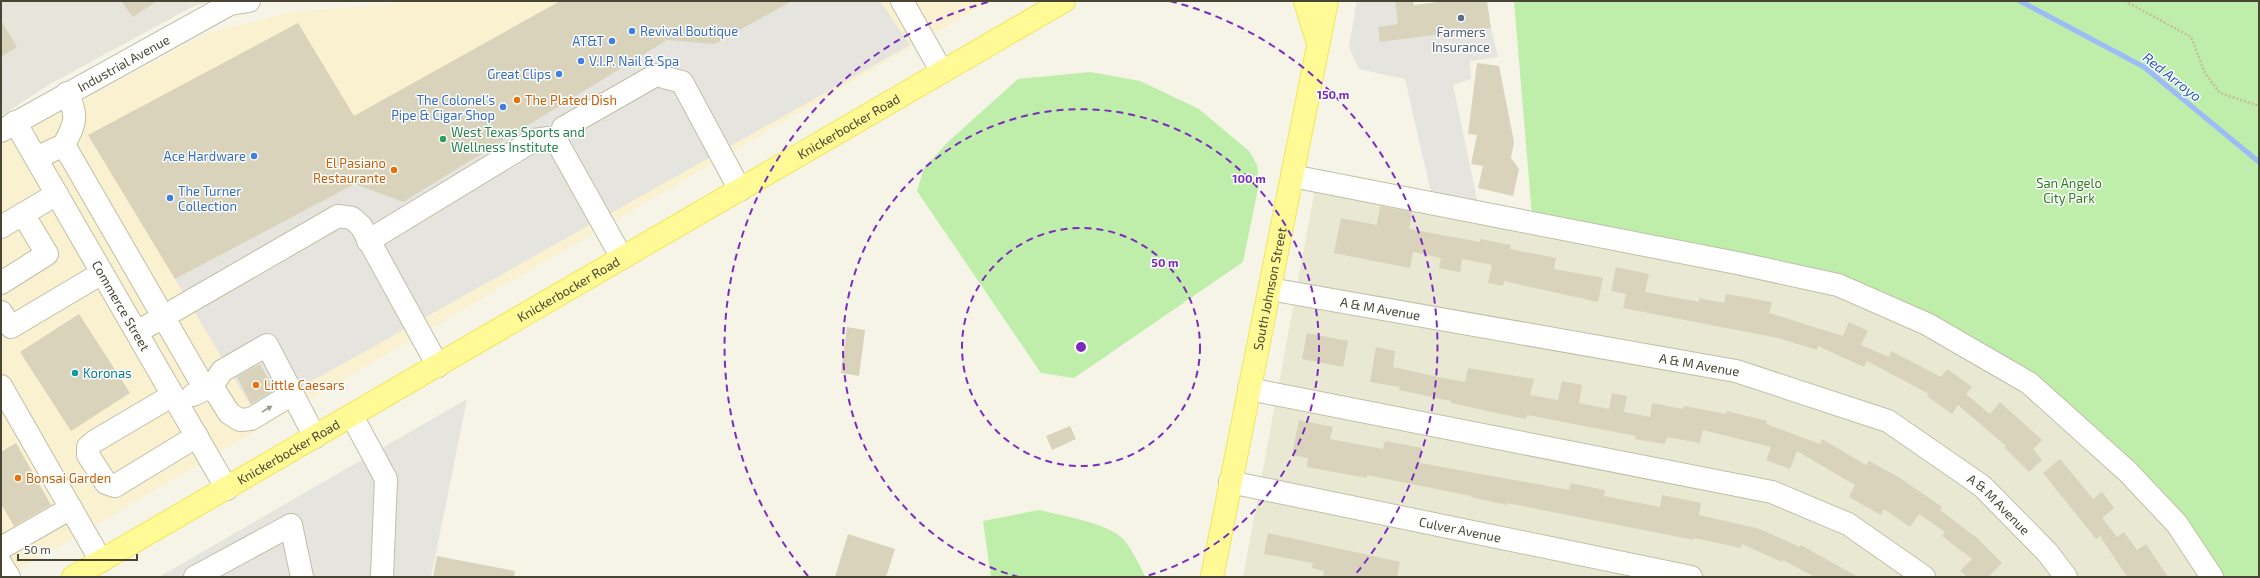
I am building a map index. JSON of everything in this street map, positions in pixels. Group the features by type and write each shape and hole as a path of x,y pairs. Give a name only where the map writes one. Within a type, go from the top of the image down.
{"main road":[{"name":"Knickerbocker Road","path":"73,577 315,438 1064,1"},
{"path":"1305,1 1318,45"},
{"name":"South Johnson Street","path":"1212,577 1327,1"}],"street":[{"name":"Industrial Avenue","path":"8,126 230,4 249,1"},
{"path":"902,1 942,72"},
{"path":"563,128 656,75 682,82 740,190"},
{"path":"36,158 64,145 73,126 76,115 67,93"},
{"name":"Commerce Street","path":"8,126 36,158 228,488"},
{"path":"368,241 534,140 549,138 556,140 622,258"},
{"path":"64,145 163,317 208,388 229,413 240,420 251,419 292,394"},
{"path":"1292,176 1737,263 1845,288 1926,324 2029,383 2133,477 2177,524 2212,577"},
{"path":"1,227 57,194"},
{"path":"1,283 47,254 23,214"},
{"path":"137,332 338,216 352,218 361,226 438,366"},
{"path":"88,247 114,232"},
{"path":"1,312 11,327 102,273"},
{"name":"A & M Avenue","path":"1270,289 1736,371 1888,421 1982,486 2047,552 2066,577"},
{"path":"197,436 115,486 106,483 88,455 88,447 94,441 176,399 208,388 222,371 267,345 315,438"},
{"path":"1,386 101,560"},
{"path":"1249,389 1772,492 1848,524 1924,577"},
{"path":"352,416 386,479 382,577"},
{"name":"Culver Avenue","path":"1230,482 1691,577"},
{"path":"1,548 71,508"},
{"path":"195,577 291,525 302,577"},
{"path":"1,564 9,577"}],"path":[{"path":"2125,1 2191,37 2205,73 2220,93 2259,106"}],"shaded area":[{"path":"1,1 212,1 192,7 50,84 1,116"},
{"path":"405,1 989,1 15,572 1,548 1,145 205,34 291,12 393,4"},
{"path":"792,1 880,1 910,45 255,413 175,279 355,184 667,40"},
{"path":"1357,1 1395,1 1398,24 1378,27 1381,42 1491,28 1498,57 1470,61 1471,79 1453,85 1478,204 1431,192 1405,79 1359,69 1349,47"},
{"path":"1315,189 1819,284 1995,366 2161,509 2205,577 1243,577"},
{"path":"467,399 431,577 159,577"}],"green space":[{"name":"San Angelo City Park","path":"1514,1 2259,1 2259,577 2205,577 2161,509 1995,366 1819,284 1533,227"},
{"path":"1090,72 1140,81 1199,109 1250,152 1257,165 1259,184 1243,262 1074,378 1041,373 917,191 924,168 949,141 1018,79"},
{"path":"1039,510 1082,520 1114,532 1128,545 1145,577 991,577 983,521"}],"building":[{"path":"121,1 157,1 133,17"},
{"path":"560,1 792,1 714,44 667,40 403,202 355,184 175,279 88,135 298,23 354,116"},
{"path":"1395,1 1413,1 1414,5 1446,1 1487,1 1491,28 1380,42 1378,27 1398,24"},
{"path":"1,20 17,47 1,57"},
{"path":"1477,63 1499,66 1514,142 1511,158 1519,169 1513,196 1478,188 1483,166 1471,164 1477,135 1468,134"},
{"path":"1380,206 1412,212 1409,229 1480,242 1480,239 1511,245 1510,249 1556,258 1554,269 1603,278 1598,302 1504,281 1503,286 1488,283 1492,265 1462,259 1460,272 1439,268 1441,258 1413,252 1410,268 1334,253 1341,218 1377,225"},
{"path":"1616,267 1649,274 1645,292 1699,302 1699,298 1724,303 1726,294 1772,302 1769,313 1843,336 1849,322 1868,331 1861,345 1889,357 1891,351 1941,377 1947,369 1972,387 1966,394 1990,414 2000,402 2042,440 2033,449 2042,460 2029,472 2004,447 2006,446 1958,405 1952,414 1927,396 1929,394 1867,361 1864,367 1818,346 1817,350 1778,338 1623,308 1626,294 1611,291"},
{"name":"Koronas","path":"79,314 130,393 71,431 20,352"},
{"path":"847,327 865,330 859,376 841,373"},
{"path":"1307,333 1348,341 1343,367 1302,359"},
{"path":"1376,347 1395,351 1393,367 1438,377 1465,382 1468,368 1534,379 1530,395 1558,400 1562,381 1582,385 1579,403 1609,409 1612,393 1627,396 1624,412 1650,417 1652,403 1683,409 1684,406 1726,414 1727,411 1767,421 1766,424 1820,444 1822,439 1866,465 1869,461 1900,478 1942,507 1940,510 1977,538 2002,563 1988,577 1967,577 1960,571 1972,559 1942,536 1945,532 1919,514 1910,527 1884,509 1881,515 1849,497 1855,485 1797,451 1790,469 1766,460 1771,447 1703,430 1700,443 1667,437 1665,444 1635,439 1636,436 1527,415 1526,419 1451,403 1451,401 1399,390 1400,387 1370,382"},
{"name":"Little Caesars","path":"260,364 274,390 251,404 237,377"},
{"path":"1299,420 1333,427 1330,439 1383,449 1385,441 1422,448 1420,463 1569,490 1571,483 1605,490 1604,496 1660,507 1662,495 1701,503 1699,515 1760,529 1800,547 1801,545 1858,577 1815,577 1783,560 1782,562 1742,544 1741,548 1694,538 1694,540 1507,503 1507,505 1471,496 1367,475 1367,478 1307,467 1308,458 1292,455"},
{"path":"1070,426 1076,439 1052,450 1046,436"},
{"name":"Bonsai Garden","path":"16,443 51,505 14,526 1,504 1,452"},
{"path":"2060,459 2093,499 2102,492 2114,508 2102,518 2117,537 2124,532 2137,550 2146,544 2168,577 2127,577 2100,536 2096,539 2043,473"},
{"path":"1268,533 1400,562 1397,577 1323,577 1324,571 1312,568 1313,563 1264,554"},
{"path":"848,534 895,549 886,577 835,577"},
{"path":"437,556 515,571 514,577 433,577"}],"waterway":[{"name":"Red Arroyo","path":"2020,1 2144,67 2259,162"}],"place":[{"name":"Farmers Insurance","path":"1461,18"},
{"name":"Revival Boutique","path":"632,31"},
{"name":"AT&T","path":"612,41"},
{"name":"V.I.P. Nail & Spa","path":"581,61"},
{"name":"Great Clips","path":"559,74"},
{"name":"The Plated Dish","path":"517,100"},
{"name":"The Colonel's Pipe & Cigar Shop","path":"503,107"},
{"name":"West Texas Sports and Wellness Institute","path":"443,139"},
{"name":"Ace Hardware","path":"254,156"},
{"name":"El Pasiano Restaurante","path":"394,170"},
{"name":"The Turner Collection","path":"170,198"},
{"name":"Koronas","path":"75,373"},
{"name":"Little Caesars","path":"256,385"},
{"name":"Bonsai Garden","path":"18,478"}]}
